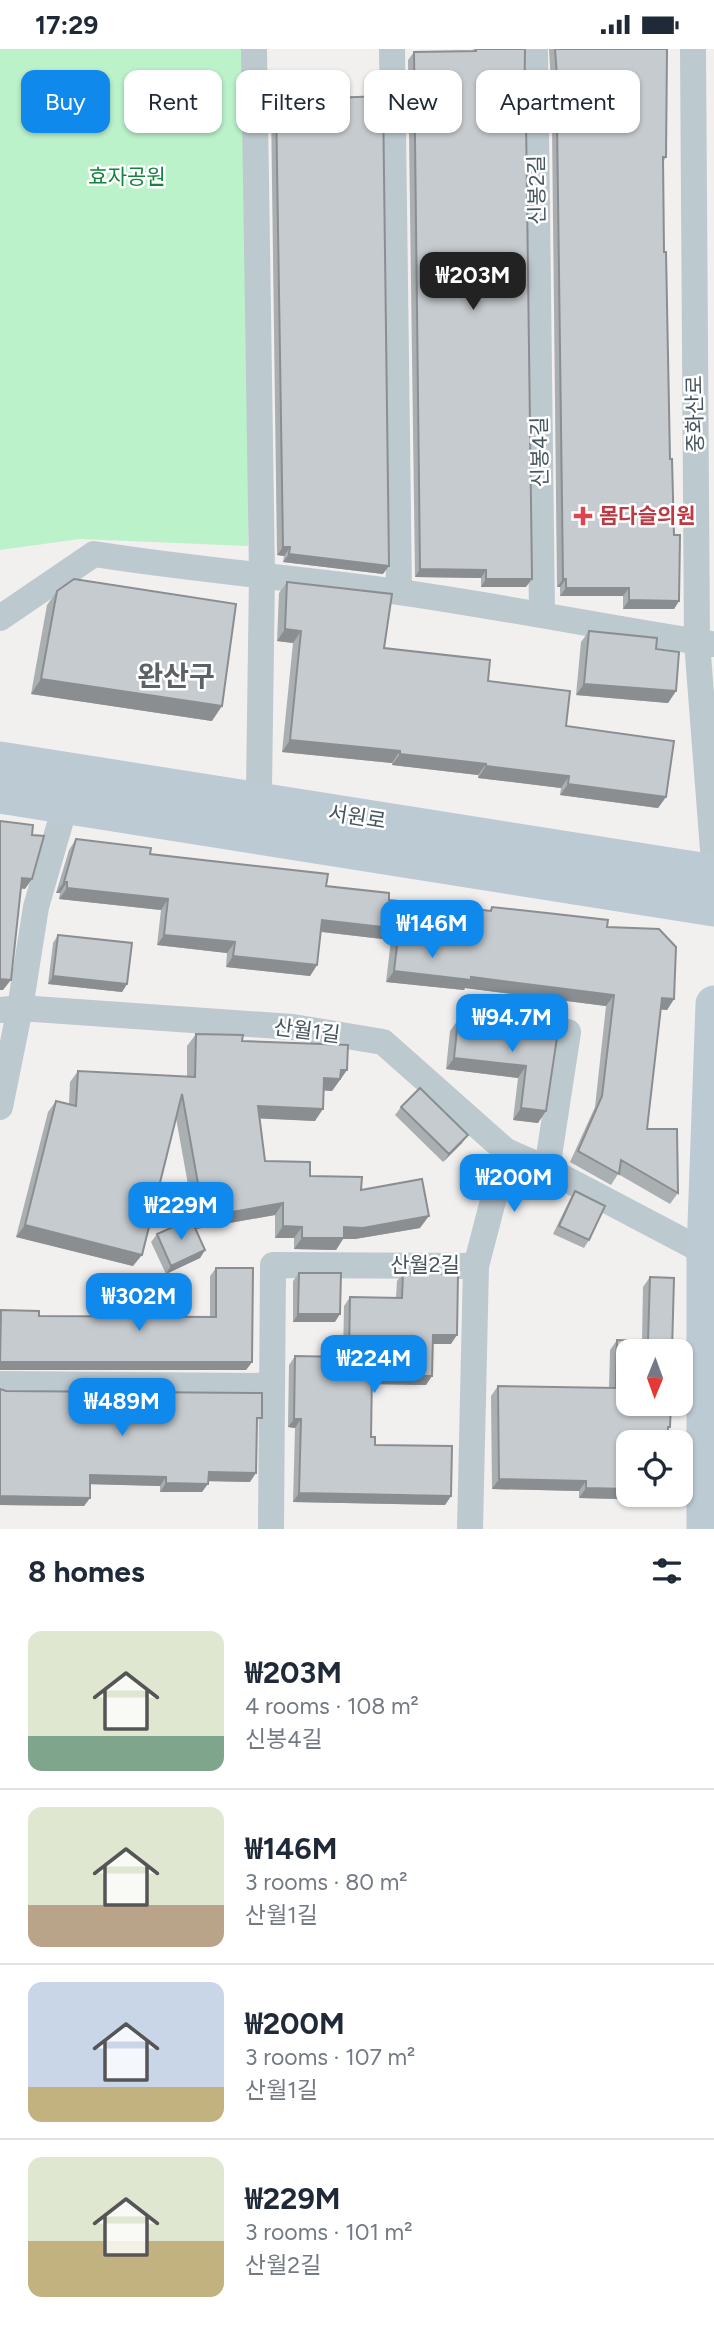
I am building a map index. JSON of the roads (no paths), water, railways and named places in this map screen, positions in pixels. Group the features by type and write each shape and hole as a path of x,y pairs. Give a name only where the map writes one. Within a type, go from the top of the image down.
{"street":[{"path":"254,49 262,575 259,788"},
{"path":"392,49 399,592"},
{"name":"신봉2길","path":"535,49 538,290"},
{"name":"중화산로","path":"693,49 704,342 706,643 714,863"},
{"name":"신봉4길","path":"538,290 542,614"},
{"path":"0,618 94,554 168,566 399,592 706,643"},
{"name":"서원로","path":"0,760 714,873"},
{"name":"서원로","path":"0,795 714,908"},
{"path":"0,1107 10,1009 65,806"},
{"path":"705,1529 714,1004"},
{"name":"산월1길","path":"10,1009 293,1027 383,1042 506,1151 547,1169 709,1254"},
{"path":"547,1169 568,1032"},
{"path":"476,1266 506,1151"},
{"name":"산월2길","path":"271,1529 273,1265 476,1266 470,1529"},
{"path":"0,1384 272,1386"}],"place":[{"name":"몸다슬의원","path":"583,516"}],"district":[{"name":"완산구","path":"176,676"}],"park label":[{"name":"효자공원","path":"127,177"}]}
